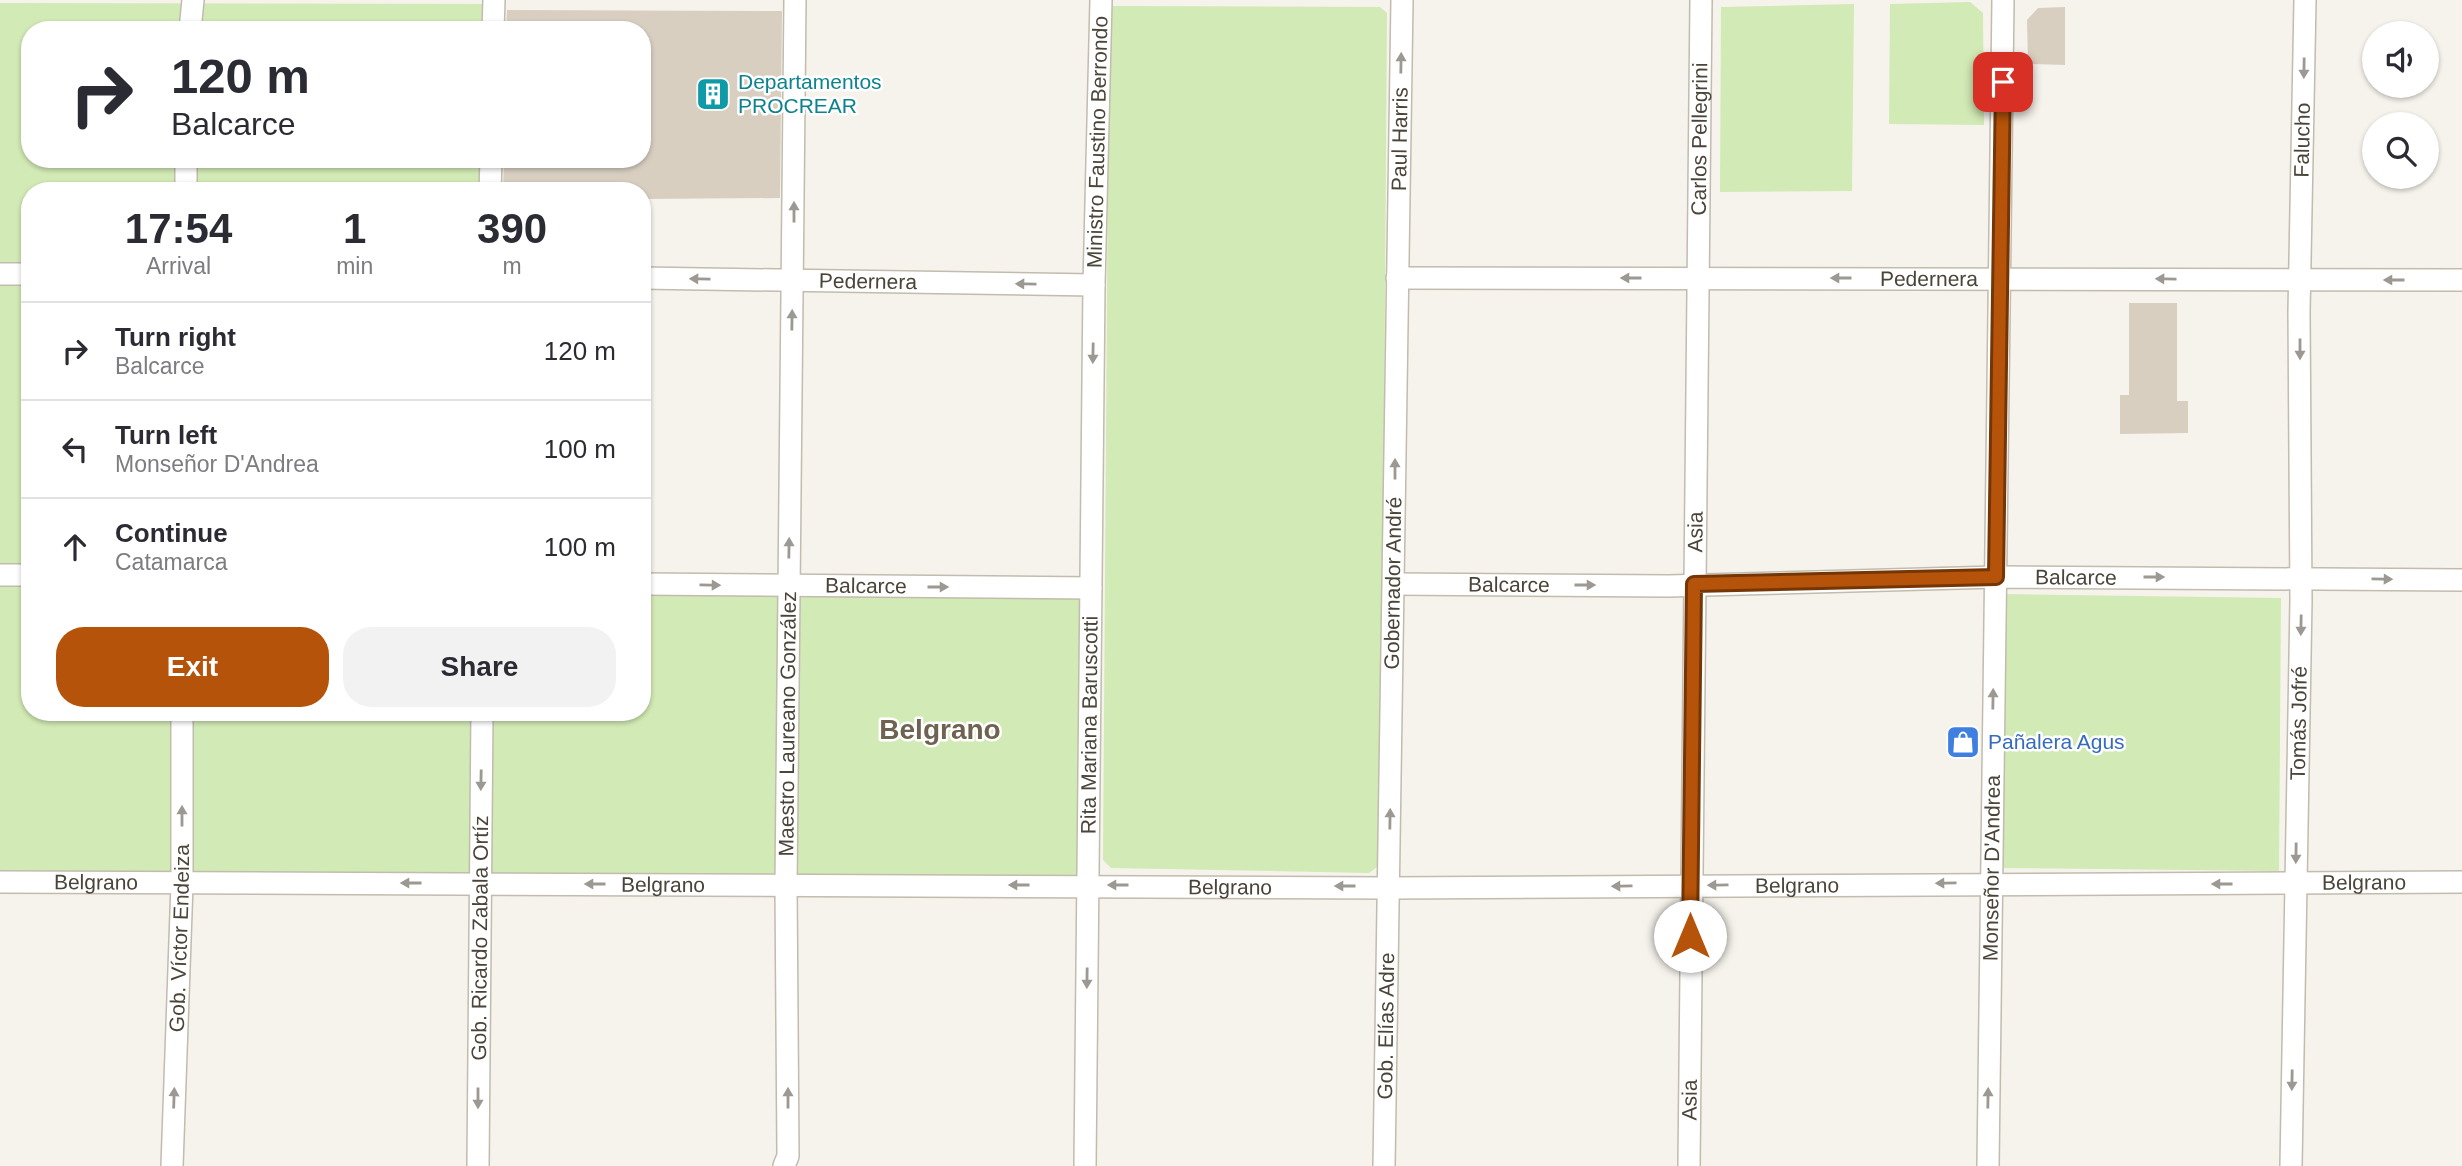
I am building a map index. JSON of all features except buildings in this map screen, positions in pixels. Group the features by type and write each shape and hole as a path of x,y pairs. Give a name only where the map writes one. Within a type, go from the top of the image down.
{"street":[{"path":"191,21 193,0"},
{"path":"493,21 494,0"},
{"name":"Maestro Laureano González","path":"784,1166 788,1156 786,886 795,0"},
{"name":"Ministro Faustino Berrondo","path":"1094,285 1101,0"},
{"name":"Paul Harris","path":"1397,278 1402,0"},
{"name":"Carlos Pellegrini","path":"1700,278 1701,0"},
{"name":"Monseñor D'Andrea","path":"1988,1166 2003,0"},
{"name":"Falucho","path":"2300,281 2305,0"},
{"path":"0,274 21,274"},
{"name":"Pedernera","path":"1397,278 2001,277 2462,280"},
{"name":"Pedernera","path":"651,278 1094,285"},
{"name":"Gobernador André","path":"1390,888 1397,278"},
{"name":"Asia","path":"1689,1166 1690,885 1700,278"},
{"name":"Tomás Jofré","path":"2291,1166 2301,577 2300,281"},
{"name":"Rita Mariana Baruscotti","path":"1085,1166 1094,285"},
{"path":"0,575 21,575"},
{"name":"Balcarce","path":"1395,584 1694,584 1996,577 2462,580"},
{"name":"Balcarce","path":"651,584 1091,589"},
{"name":"Gob. Víctor Endeiza","path":"172,1166 181,884 182,721"},
{"name":"Gob. Ricardo Zabala Ortíz","path":"478,1166 482,721"},
{"name":"Belgrano","path":"0,882 1390,888 1990,882 2462,882"},
{"name":"Gob. Elías Adre","path":"1384,1166 1390,888"}],"green space":[{"path":"1970,2 1983,13 1984,125 1889,124 1890,4"},
{"path":"0,3 494,4 493,21 21,21 21,168 491,168 490,182 21,182 21,721 651,721 651,584 1091,588 1088,885 0,882"},
{"path":"1854,4 1852,191 1720,192 1721,7"},
{"path":"1113,6 1380,7 1387,13 1381,864 1369,873 1111,868 1103,860 1109,12"},
{"path":"2005,594 2281,598 2279,871 2002,868"}],"place":[{"name":"Departamentos PROCREAR","path":"713,94"},
{"name":"Pañalera Agus","path":"1963,742"}],"district":[{"name":"Belgrano","path":"940,729"}],"route":[{"path":"1690,936 1694,584 1996,577 2003,82"}]}
